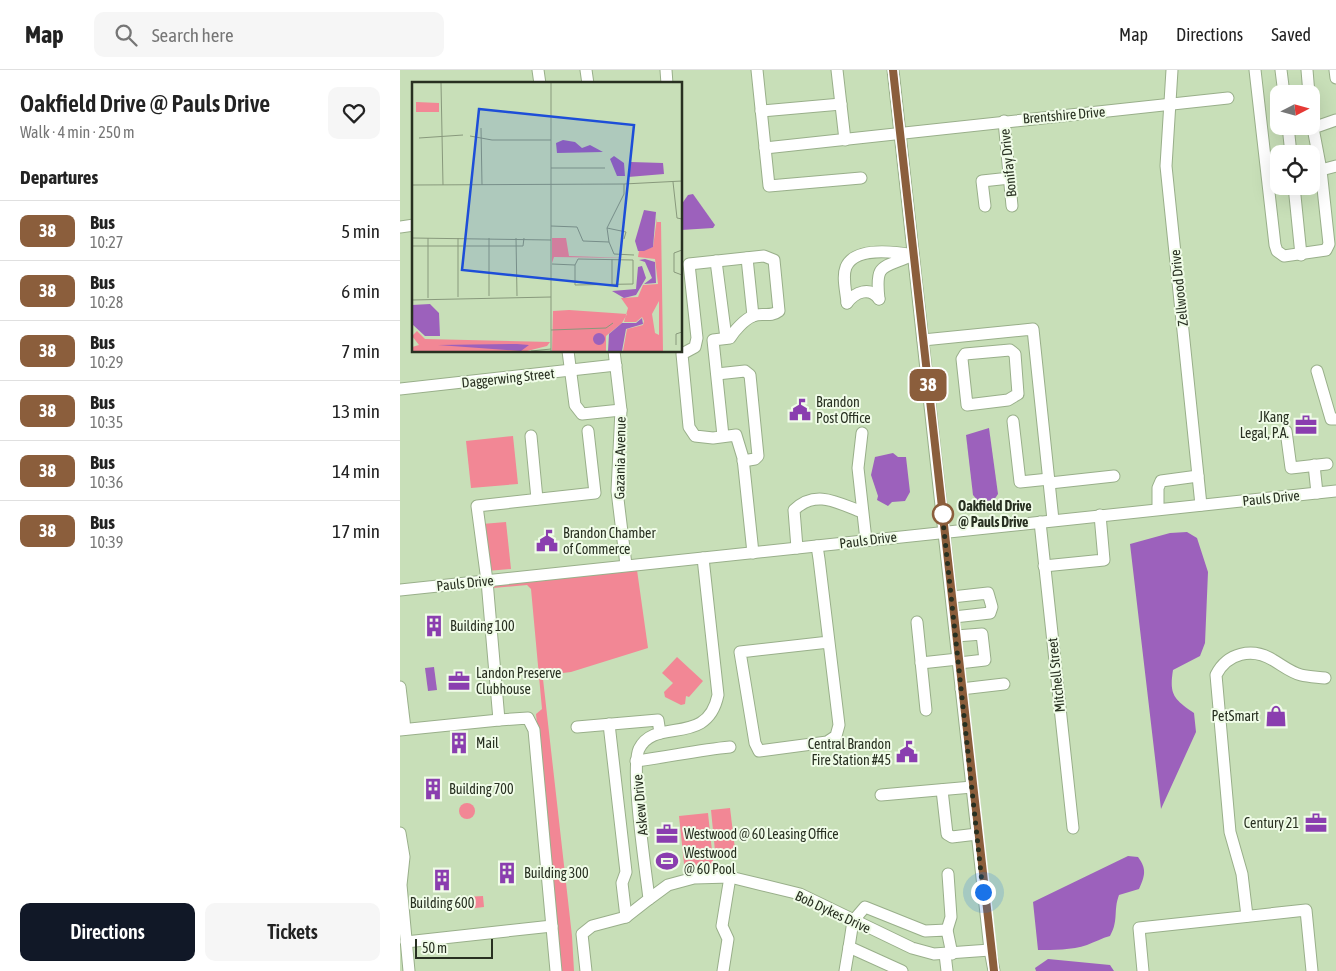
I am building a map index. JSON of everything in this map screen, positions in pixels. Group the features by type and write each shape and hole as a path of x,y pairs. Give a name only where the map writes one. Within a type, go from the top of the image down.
{"street":[{"path":"757,70 769,186 861,178"},
{"path":"837,70 845,140"},
{"path":"893,70 990,950 994,971"},
{"name":"Zellwood Drive","path":"1172,70 1166,166 1202,505"},
{"path":"1254,70 1276,251 1284,256 1326,250 1329,244 1320,193"},
{"path":"1281,70 1283,85"},
{"path":"1306,70 1308,85"},
{"path":"1335,70 1336,78"},
{"name":"Brentshire Drive","path":"765,148 1228,98"},
{"path":"761,112 841,104"},
{"path":"1320,125 1336,120"},
{"name":"Bonifay Drive","path":"1004,121 1012,206"},
{"path":"1320,169 1336,166"},
{"path":"985,206 982,181 1010,178"},
{"path":"1295,195 1301,255"},
{"path":"889,251 913,255 886,265 880,270 877,281 880,299 875,294 862,292 855,294 846,302 844,274 852,260 864,254 889,251"},
{"path":"696,342 730,338 733,332 753,316 774,315 779,311 774,260 764,256 689,264 696,342 695,347 682,354 689,427 695,436 736,435 743,461 753,553"},
{"path":"747,258 753,316"},
{"path":"716,262 726,338"},
{"path":"922,340 1033,329 1053,520"},
{"path":"995,332 997,351"},
{"path":"713,340 723,436"},
{"path":"1010,350 1015,354 1018,394 1008,400 967,405 962,359 965,354 997,351 1010,350"},
{"path":"568,352 575,405 582,414 620,410"},
{"name":"Gazania Avenue","path":"614,352 620,410 617,491 626,566"},
{"name":"Daggerwing Street","path":"400,390 570,372 616,365"},
{"path":"717,374 745,371 750,374 758,456 755,459 743,461"},
{"path":"1317,372 1331,419 1336,420"},
{"path":"1013,421 1020,482 1114,476"},
{"path":"499,720 487,581 477,506 595,493 588,431"},
{"path":"1286,431 1291,468 1327,464"},
{"path":"862,433 858,468 866,540"},
{"path":"530,436 537,500"},
{"path":"1314,465 1317,493"},
{"path":"1158,509 1158,488 1161,480 1198,476"},
{"name":"Pauls Drive","path":"400,590 1336,491"},
{"path":"797,548 794,510 802,502 822,498 862,512"},
{"path":"1044,566 1104,560 1100,515"},
{"name":"Mitchell Street","path":"1040,522 1074,828"},
{"path":"817,546 829,642 839,725 836,736 827,742 760,751 755,743 740,652 829,642"},
{"name":"Askew Drive","path":"650,899 636,778 636,761 639,749 650,737 660,733 689,740 715,708 718,695 703,558"},
{"path":"952,597 988,593 992,608 990,613 954,617"},
{"path":"918,622 926,710"},
{"path":"921,664 985,660 982,634 956,636"},
{"path":"1247,916 1242,874 1230,832 1216,675 1220,666 1229,658 1240,653 1257,653 1301,675 1325,678"},
{"path":"961,689 1004,684"},
{"path":"400,687 402,730 528,718 534,730 556,971"},
{"path":"577,727 658,720 660,733"},
{"path":"609,724 626,872 622,883 626,918"},
{"path":"636,761 680,756 689,740 730,747"},
{"path":"616,780 636,778"},
{"path":"881,795 972,787"},
{"path":"942,790 947,834 952,837 977,834"},
{"path":"400,833 404,857 401,886 409,971"},
{"path":"947,971 947,930 951,917 948,874"},
{"path":"722,971 728,939 722,926 730,877"},
{"name":"Bob Dykes Drive","path":"650,899 668,886 685,881 730,877 800,894 912,948 934,954 990,950"},
{"path":"586,971 582,934 592,926 626,918 650,899"},
{"path":"845,971 853,921 865,907 894,916 920,929 947,930"},
{"path":"1143,971 1139,928 1306,910 1312,971"},
{"path":"406,942 552,926"},
{"path":"849,947 902,971"}],"shaded area":[{"path":"693,194 715,225 713,228 682,230 682,204 688,195"},
{"path":"989,428 998,494 994,500 979,502 973,495 966,435"},
{"path":"513,436 518,484 471,488 466,441"},
{"path":"893,453 898,457 906,457 910,492 905,501 892,502 888,506 877,500 878,496 871,475 875,457"},
{"path":"506,522 511,569 487,571 482,524"},
{"path":"1187,532 1197,538 1208,572 1205,643 1200,656 1173,670 1172,685 1174,696 1194,713 1196,732 1161,809 1130,544 1170,533"},
{"path":"637,570 648,648 571,672 546,675 543,679 572,936 574,971 561,971 536,714 542,709 531,589 527,585 493,588 493,586"},
{"path":"677,657 703,681 689,697 686,696 685,704 681,705 665,697 664,692 673,683 662,673"},
{"path":"434,667 437,690 428,691 425,668"},
{"path":"467,803 475,811 467,819 459,811"},
{"path":"730,808 735,849 715,851 711,810"},
{"path":"708,813 714,870 685,873 679,816"},
{"name":"Westwood @ 60 Pool","path":"671,852 672,869 663,870 661,853"},
{"path":"1128,856 1138,857 1143,865 1144,876 1139,889 1119,895 1113,930 1110,936 1075,948 1038,950 1033,902"},
{"path":"483,896 484,907 467,909 465,897"},
{"path":"1048,959 1110,965 1114,971 1036,971 1035,968"}],"bus line":[{"name":"38","path":"893,70 990,950 994,971"}],"place":[{"name":"Brandon Post Office","path":"800,410"},
{"name":"JKang Legal, P.A.","path":"1306,425"},
{"name":"Oakfield Drive @ Pauls Drive","path":"943,514"},
{"name":"Brandon Chamber of Commerce","path":"547,541"},
{"name":"Building 100","path":"434,626"},
{"name":"Landon Preserve Clubhouse","path":"459,681"},
{"name":"PetSmart","path":"1276,716"},
{"name":"Mail","path":"459,743"},
{"name":"Central Brandon Fire Station #45","path":"907,752"},
{"name":"Building 700","path":"433,789"},
{"name":"Century 21","path":"1316,823"},
{"name":"Westwood @ 60 Leasing Office","path":"667,834"},
{"name":"Westwood @ 60 Pool","path":"667,861"},
{"name":"Building 300","path":"507,873"},
{"name":"Building 600","path":"442,880"}],"route":[{"path":"943,514 942,512 983,892"}]}
